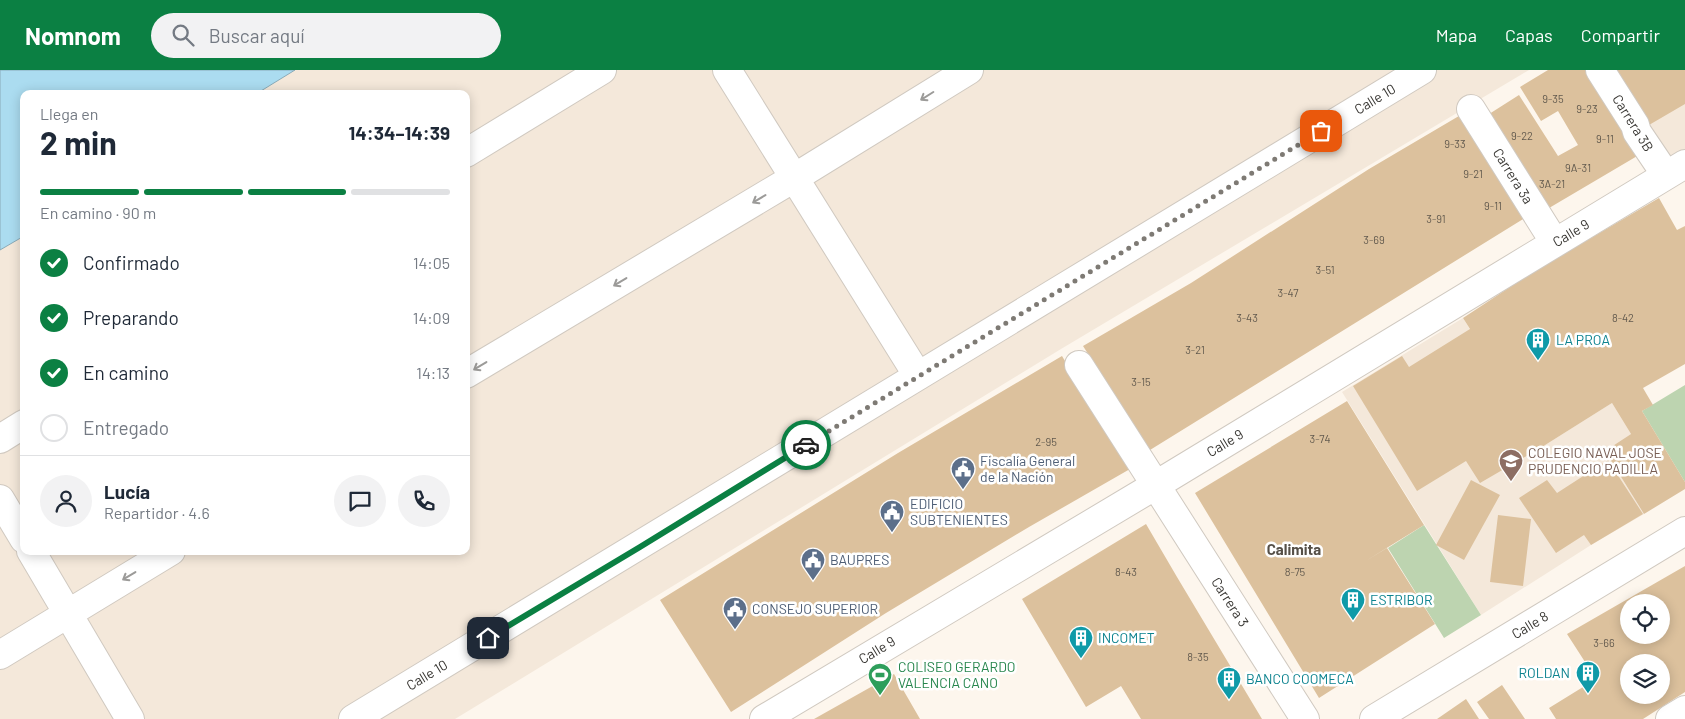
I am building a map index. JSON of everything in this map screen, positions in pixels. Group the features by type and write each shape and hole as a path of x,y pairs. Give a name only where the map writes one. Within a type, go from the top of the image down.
{"street":[{"path":"470,151 602,70"},
{"path":"727,70 918,376"},
{"path":"470,372 794,178 969,70"},
{"name":"Calle 10","path":"353,719 640,547 1422,70"},
{"name":"Carrera 3B","path":"1600,70 1637,132 1676,169"},
{"name":"Carrera 3a","path":"1471,109 1555,243"},
{"name":"Calle 9","path":"764,719 1156,485 1676,169"},
{"name":"Carrera 3","path":"1079,365 1305,719"},
{"path":"0,439 20,426"},
{"path":"0,499 20,532"},
{"name":"Calle 8","path":"1374,719 1685,531"},
{"path":"33,555 130,719"},
{"path":"0,655 164,555"},
{"path":"1670,719 1685,710"}],"shaded area":[{"path":"295,70 1529,70 1061,349 455,719 0,719 0,250 20,238 20,555 470,555 470,90 262,90"},
{"path":"1685,70 1685,164 1666,175 1637,133"},
{"name":"COLEGIO NAVAL JOSE PRUDENCIO PADILLA","path":"1463,318 1542,447 1612,403 1631,434 1605,451 1644,514 1591,545 1481,615 1342,392"}],"green space":[{"path":"1685,385 1685,482 1642,411"},
{"path":"1424,525 1481,615 1444,638 1388,548"}],"water":[{"path":"0,70 295,70 262,90 20,90 20,238 0,250"}],"building":[{"path":"1548,70 1594,70 1644,152 1544,211 1486,116 1519,95 1558,156 1578,145 1558,111 1541,121 1520,87"},
{"path":"1600,70 1685,70 1685,104 1637,132"},
{"path":"1464,113 1528,216 1150,450 1083,346 1191,283 1369,169"},
{"path":"1659,198 1677,230 1685,226 1685,364 1643,388 1653,405 1642,411 1685,482 1685,489 1644,514 1605,451 1631,434 1612,403 1480,483 1466,461 1417,491 1353,386 1402,356 1409,367 1470,329 1463,318 1533,272"},
{"path":"1062,356 1130,469 886,613 731,712 660,600 898,453"},
{"path":"1347,401 1424,525 1364,562 1387,548 1435,624 1319,698 1195,493"},
{"path":"1608,460 1643,514 1591,545 1584,535 1556,553 1519,498 1547,480 1557,493"},
{"path":"1471,480 1500,495 1464,560 1436,545"},
{"path":"1498,515 1531,519 1523,586 1490,582"},
{"path":"1146,524 1262,719 1141,719 1121,686 1086,707 1022,599"},
{"path":"1685,566 1685,692 1670,702 1670,654 1620,654 1620,704 1666,704 1643,719 1556,719 1549,708 1596,679 1567,634 1620,603 1620,644 1670,644 1670,594 1636,594"},
{"name":"COLISEO GERARDO VALENCIA CANO","path":"894,674 920,719 814,719"},
{"path":"1502,685 1525,719 1489,719 1477,702"},
{"path":"1466,699 1479,719 1437,719"}],"way so far":[{"path":"806,445 1321,131"}],"place":[{"name":"LA PROA","path":"1538,361"},
{"name":"COLEGIO NAVAL JOSE PRUDENCIO PADILLA","path":"1511,482"},
{"name":"Fiscalía General de la Nación","path":"963,490"},
{"name":"EDIFICIO SUBTENIENTES","path":"892,533"},
{"name":"BAUPRES","path":"813,581"},
{"name":"ESTRIBOR","path":"1353,621"},
{"name":"CONSEJO SUPERIOR","path":"735,630"},
{"name":"INCOMET","path":"1081,659"},
{"name":"ROLDAN","path":"1588,694"},
{"name":"COLISEO GERARDO VALENCIA CANO","path":"880,696"},
{"name":"BANCO COOMECA","path":"1229,700"}],"district":[{"name":"Calimita","path":"1294,550"}],"route":[{"path":"488,638 806,445"}]}
